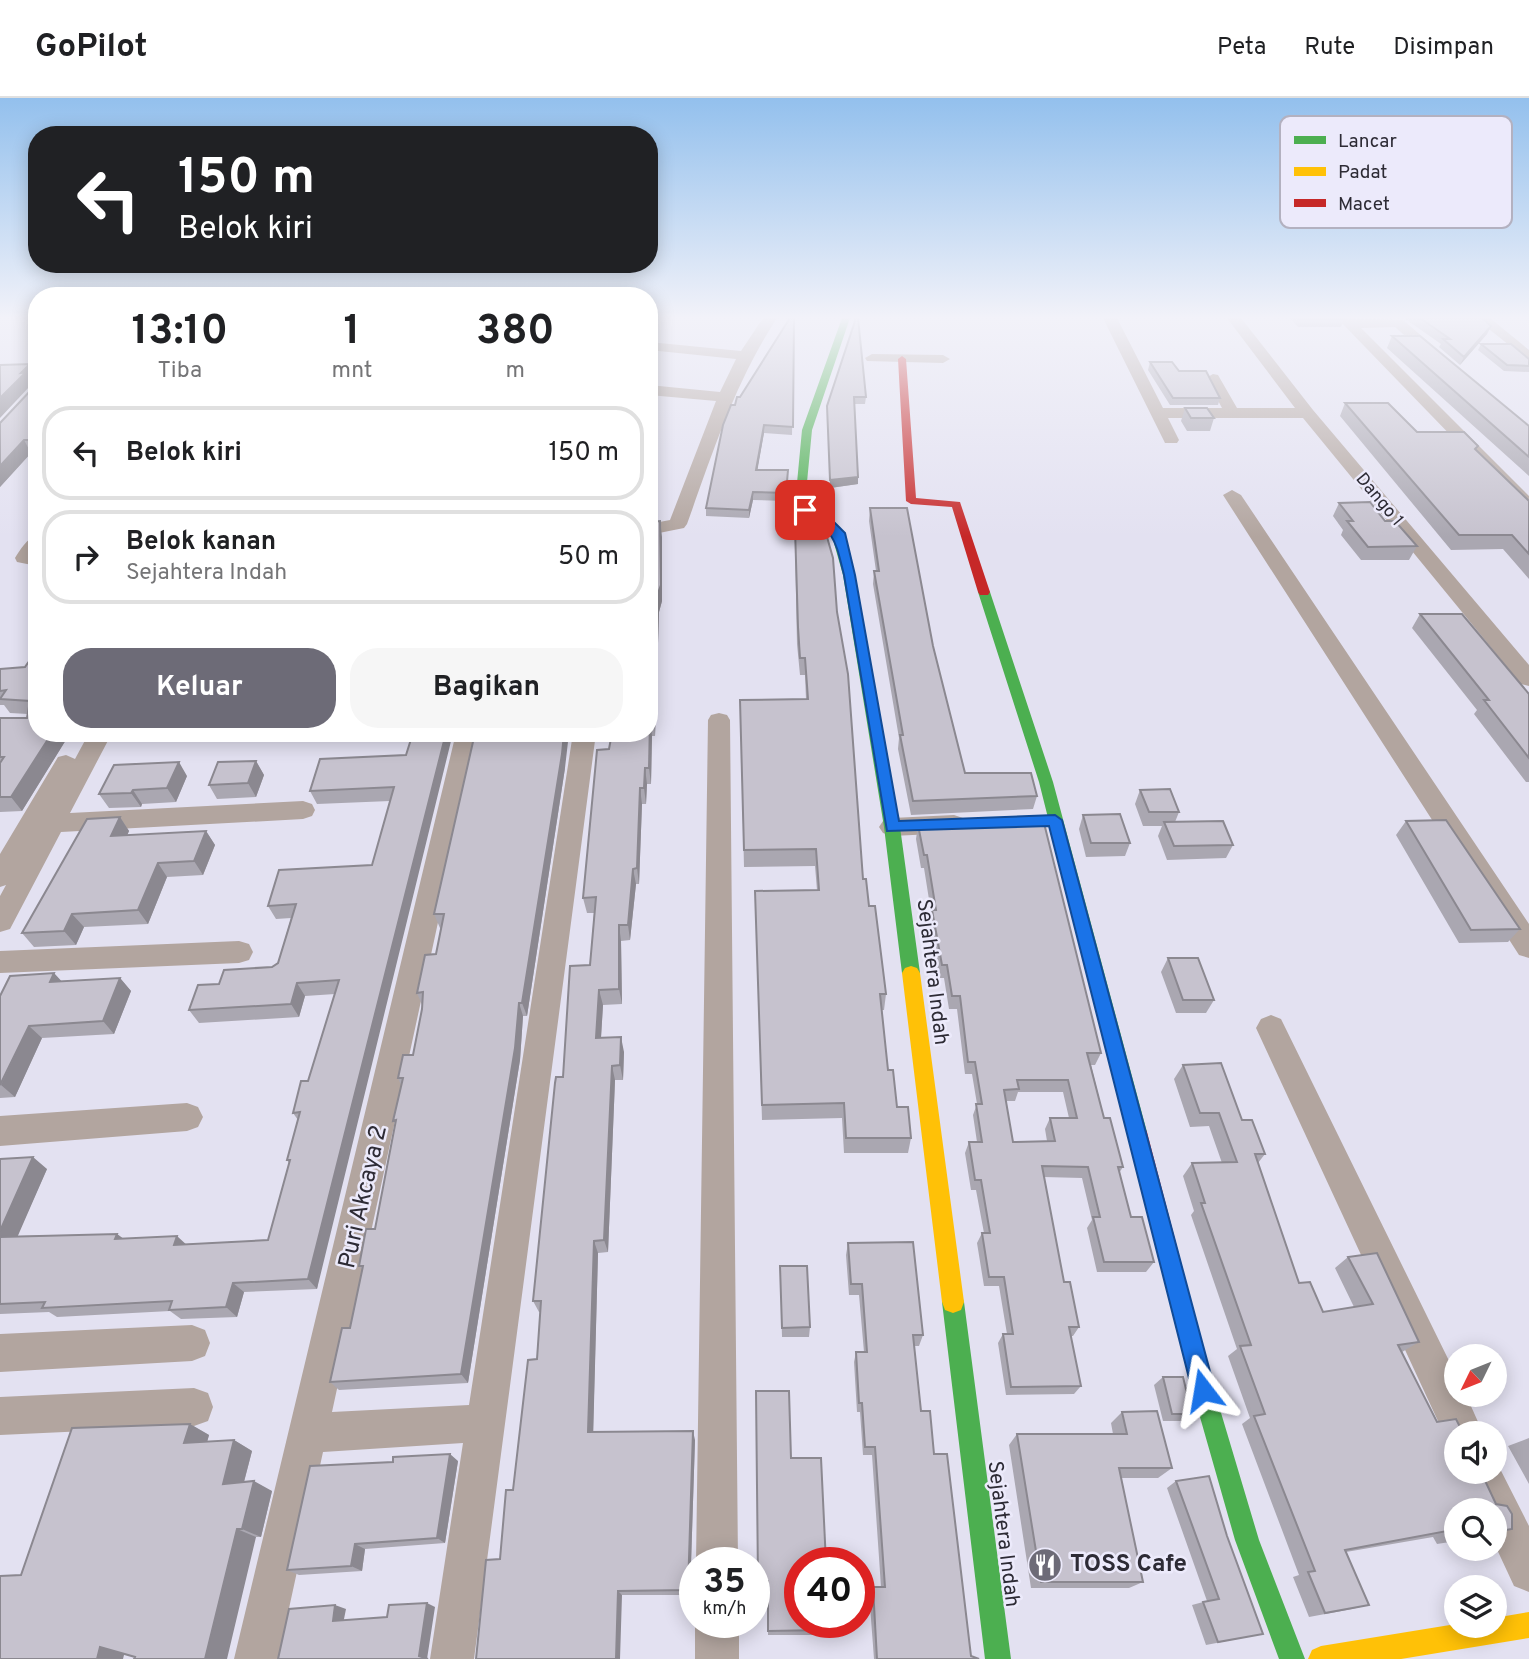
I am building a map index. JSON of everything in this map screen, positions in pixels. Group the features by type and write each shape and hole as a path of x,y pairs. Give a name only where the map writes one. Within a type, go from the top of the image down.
{"street":[{"path":"658,391 725,397"},
{"path":"658,528 678,524 728,391"},
{"name":"Sejahtera Indah","path":"821,391 807,430 800,504 835,527 839,533 849,575 892,827 998,1659"},
{"path":"904,391 911,501 956,504 1046,782 1217,1442 1247,1540 1292,1659"},
{"path":"1147,391 1171,440"},
{"path":"1220,391 1232,413"},
{"name":"Dango 1","path":"1289,391 1522,662 1529,679"},
{"path":"1415,391 1529,506"},
{"path":"1158,413 1307,414"},
{"path":"1232,495 1529,947"},
{"path":"717,1547 719,720"},
{"path":"0,877 78,742"},
{"path":"0,921 96,742"},
{"name":"Puri Akcaya 2","path":"256,1659 310,1433 466,742"},
{"path":"452,1659 584,742"},
{"path":"53,823 303,810"},
{"path":"1028,821 1055,820"},
{"path":"892,827 974,824"},
{"path":"0,830 27,829"},
{"path":"0,962 239,952"},
{"path":"1271,1028 1458,1421"},
{"path":"0,1131 187,1117"},
{"path":"0,1353 192,1343"},
{"path":"0,1416 194,1407"},
{"path":"310,1433 484,1423"},
{"path":"1488,1484 1529,1571"},
{"path":"1321,1659 1415,1651 1529,1625"},
{"path":"717,1638 717,1659"}],"building":[{"path":"744,391 793,391 793,427 764,425 756,470 788,470 786,493 753,492 749,510 706,508 723,425 731,405 735,405 737,397"},
{"path":"832,391 865,391 866,397 854,397 858,477 830,480 827,406"},
{"path":"1168,391 1216,391 1220,398 1173,398"},
{"path":"1454,391 1486,391 1529,426 1529,457"},
{"path":"28,393 28,440 24,440 0,466 0,423"},
{"path":"1345,403 1388,403 1417,432 1464,432 1478,446 1475,449 1529,501 1529,554 1512,535 1459,535"},
{"path":"1185,408 1207,408 1214,418 1191,418"},
{"path":"794,495 821,516 833,558 837,612 848,674 863,879 866,879 869,906 875,906 886,994 880,994 888,1070 893,1070 897,1107 908,1107 911,1138 846,1138 844,1103 762,1105 755,891 819,890 816,849 744,850 740,700 808,699 805,658 800,658"},
{"path":"1370,502 1385,521 1395,521 1417,546 1368,547 1347,521 1353,521 1339,503"},
{"path":"870,508 907,508 933,646 965,773 1031,773 1037,796 913,801 874,571 879,571"},
{"path":"658,521 660,521 661,585 658,593"},
{"path":"1420,614 1462,614 1529,694 1529,758 1484,700 1489,700"},
{"path":"28,663 28,701 0,699 6,690 0,691 0,669 25,667"},
{"path":"28,712 28,742 46,742 11,797 0,797 0,763 4,757 0,757 0,718 27,718"},
{"path":"410,742 444,742 308,1279 233,1283 226,1307 169,1310 172,1301 42,1308 45,1302 0,1304 0,1237 117,1234 115,1239 177,1236 174,1245 268,1240 300,1112 293,1113 301,1081 308,1081 339,980 297,983 291,1004 189,1010 198,985 219,984 224,970 272,967 278,963 296,904 268,906 279,870 372,865 394,787 310,791 320,759 406,755"},
{"path":"473,742 563,742 461,1374 330,1382 342,1328 350,1328 363,1266 359,1266 366,1229 375,1229 403,1078 398,1078 403,1055 413,1055 422,1009 423,992 417,993 425,955 436,954 444,914 434,914"},
{"path":"610,742 650,742 649,768 645,768 644,788 640,788 637,868 633,869 628,925 619,925 619,989 599,990 596,1038 621,1037 620,1065 612,1066 604,1240 594,1241 588,1432 693,1431 689,1547 679,1547 679,1590 618,1591 616,1659 476,1659 486,1560 500,1559 506,1490 513,1490 528,1360 537,1359 541,1301 533,1301 555,1083 556,1077 563,1077 570,966 590,965 596,897 583,898 597,750 609,749"},
{"path":"256,761 248,783 209,785 218,762"},
{"path":"179,762 167,788 99,794 114,765"},
{"path":"1170,789 1179,812 1149,812 1140,790"},
{"path":"1120,814 1130,843 1091,843 1083,815"},
{"path":"120,817 111,836 206,831 194,861 158,863 138,910 72,914 64,931 22,933 87,819"},
{"path":"1043,819 1101,1053 1087,1053 1104,1118 1110,1118 1123,1167 1118,1167 1131,1217 1142,1217 1154,1262 1104,1262 1093,1217 1100,1217 1088,1167 1042,1166 1064,1282 1070,1282 1079,1327 1069,1327 1081,1386 1011,1387 1003,1334 1013,1334 1004,1277 989,1277 982,1233 990,1233 981,1180 975,1180 969,1142 982,1142 976,1104 982,1104 975,1062 968,1062 960,996 952,996 947,965 942,965 932,910 936,910 927,855 924,855 918,825","holes":["1017,1080 1068,1080 1077,1118 1050,1118 1055,1141 1013,1142 1004,1090 1019,1089"]},
{"path":"1446,820 1520,929 1471,930 1406,821"},
{"path":"1223,821 1233,845 1174,846 1164,822"},
{"path":"1168,958 1198,958 1214,1000 1183,1000"},
{"path":"54,973 50,982 120,978 103,1021 29,1026 0,1085 0,996 10,976"},
{"path":"1221,1063 1242,1120 1252,1120 1265,1154 1255,1154 1299,1283 1310,1282 1323,1312 1373,1304 1348,1257 1377,1253 1419,1342 1398,1345 1437,1422 1456,1419 1457,1421 1444,1421 1444,1484 1487,1484 1493,1498 1444,1498 1444,1531 1345,1550 1369,1605 1325,1613 1308,1572 1315,1571 1254,1416 1265,1414 1240,1346 1251,1345 1201,1203 1205,1203 1192,1163 1237,1162 1219,1113 1200,1113 1183,1065"},
{"path":"33,1157 0,1231 0,1159"},
{"path":"913,1242 923,1335 913,1335 921,1411 930,1411 934,1454 947,1454 971,1656 979,1659 877,1659 875,1587 885,1587 875,1447 865,1447 862,1403 859,1403 856,1352 867,1352 862,1284 851,1284 848,1243"},
{"path":"780,1266 807,1266 810,1327 782,1328"},
{"path":"1163,1377 1183,1377 1192,1414 1172,1414"},
{"path":"756,1391 789,1391 791,1458 821,1458 825,1547 784,1547 784,1631 770,1631 770,1547 758,1547"},
{"path":"1157,1411 1172,1468 1119,1468 1143,1582 1041,1582 1017,1434 1127,1434 1122,1412"},
{"path":"190,1424 184,1443 234,1440 223,1484 254,1481 242,1529 237,1529 205,1659 134,1659 135,1657 100,1647 97,1659 0,1659 0,1576 21,1575 72,1428"},
{"path":"450,1454 437,1538 355,1544 351,1566 287,1570 310,1466 393,1462 393,1457"},
{"path":"1209,1476 1227,1536 1263,1634 1218,1642 1203,1602 1219,1599 1176,1481"},
{"path":"1507,1506 1512,1514 1512,1529 1507,1530"},
{"path":"427,1603 419,1656 428,1659 278,1659 289,1609 335,1605 333,1621 387,1617 389,1605"}],"traffic: fast":[{"path":"821,391 807,430 800,504 835,527 849,575 892,827 911,973"},
{"path":"984,592 1046,782 1137,1132"},
{"path":"953,1302 998,1659"},
{"path":"1205,1396 1247,1540 1292,1659"}],"traffic: slow":[{"path":"911,973 953,1302"},
{"path":"1321,1659 1529,1625"}],"traffic: jam":[{"path":"904,391 911,501 956,504 984,592"},
{"path":"1137,1132 1205,1396"}],"place":[{"name":"TOSS Cafe","path":"1045,1565"}],"route":[{"path":"805,510 828,522 839,533 849,575 892,827 1055,820 1203,1390"}]}
